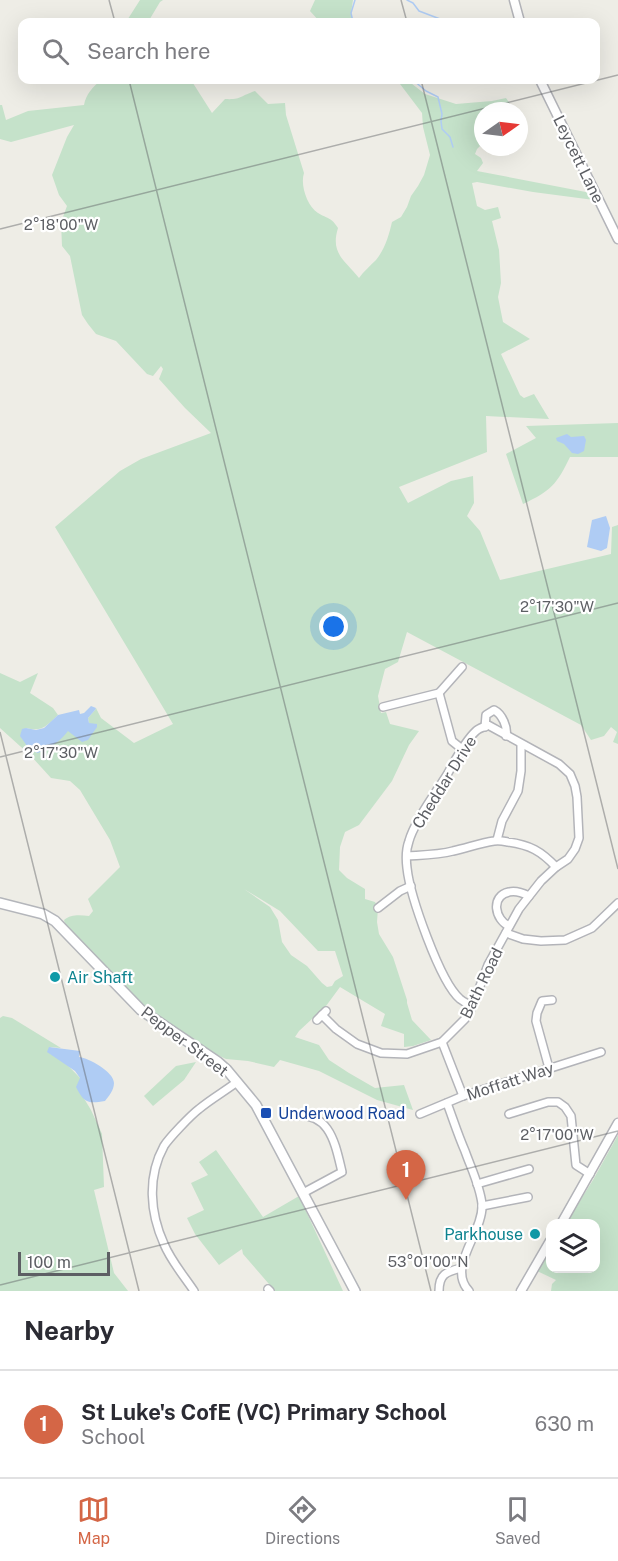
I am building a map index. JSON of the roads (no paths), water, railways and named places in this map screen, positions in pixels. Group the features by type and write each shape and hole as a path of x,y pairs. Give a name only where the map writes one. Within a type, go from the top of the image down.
{"main road":[{"name":"Pepper Street","path":"0,903 43,914 55,921 141,1010 218,1062 237,1082 256,1106 355,1291"}],"street":[{"path":"514,0 519,18"},
{"name":"Leycett Lane","path":"542,84 618,239"},
{"path":"383,707 439,693 462,668"},
{"path":"439,693 452,741 462,749"},
{"path":"486,726 486,715 494,710 497,711 508,730 506,736"},
{"name":"Cheddar Drive","path":"472,1007 460,999 439,967 411,886 407,856 409,840 418,821 462,749 477,730 486,726"},
{"name":"Bath Road","path":"322,1015 336,1029 357,1044 381,1053 407,1054 442,1042 465,1019 488,965 529,896 556,867 568,860 575,849 579,838 577,797 570,774 559,764 486,726"},
{"path":"497,840 502,821 518,791 521,744"},
{"path":"407,856 452,852 497,840 536,849 556,867"},
{"path":"378,908 400,891 411,886"},
{"path":"529,896 509,891 501,896 496,906 497,914 508,930 523,939 541,941 565,939 592,928 618,903"},
{"path":"549,1068 536,1018 542,1001 552,1000"},
{"path":"442,1042 463,1096"},
{"name":"Moffatt Way","path":"420,1114 463,1096 602,1052"},
{"path":"194,1291 164,1244 154,1213 152,1188 157,1164 165,1144 199,1109 237,1082"},
{"path":"509,1114 548,1102 558,1102 565,1107 571,1116 576,1165 590,1174"},
{"path":"447,1103 477,1184 482,1206 480,1220 461,1268 467,1289 457,1291"},
{"path":"291,1116 302,1114 317,1119 328,1128 333,1137 342,1172 303,1192"},
{"path":"564,1219 618,1124"},
{"path":"477,1184 529,1169"},
{"path":"482,1206 528,1197"},
{"path":"520,1291 546,1248"},
{"path":"438,1291 442,1278 447,1272 461,1268"}],"water":[{"path":"567,434 571,437 584,436 586,440 584,451 578,454 572,453 564,444 557,441 556,438"},
{"path":"606,516 610,528 607,548 601,551 587,547 592,520"},
{"path":"91,706 96,708 88,718 89,723 97,724 97,727 88,740 82,742 68,731 58,741 38,753 30,750 20,736 22,729 44,728 58,715 79,710 80,714 84,713"},
{"path":"49,1047 80,1051 79,1057 106,1070 114,1083 105,1101 90,1102 84,1099 76,1087 80,1078 75,1071 47,1052"}],"waterway":[{"path":"352,18 351,13 355,0"},
{"path":"407,0 413,3 419,11 437,18"},
{"path":"418,84 438,97 442,114 442,129 450,137 453,147"}],"place":[{"name":"Air Shaft","path":"55,977"},
{"name":"Underwood Road","path":"266,1113"},
{"name":"St Luke's CofE (VC) Primary School","path":"406,1200"},
{"name":"Parkhouse","path":"535,1234"}]}
